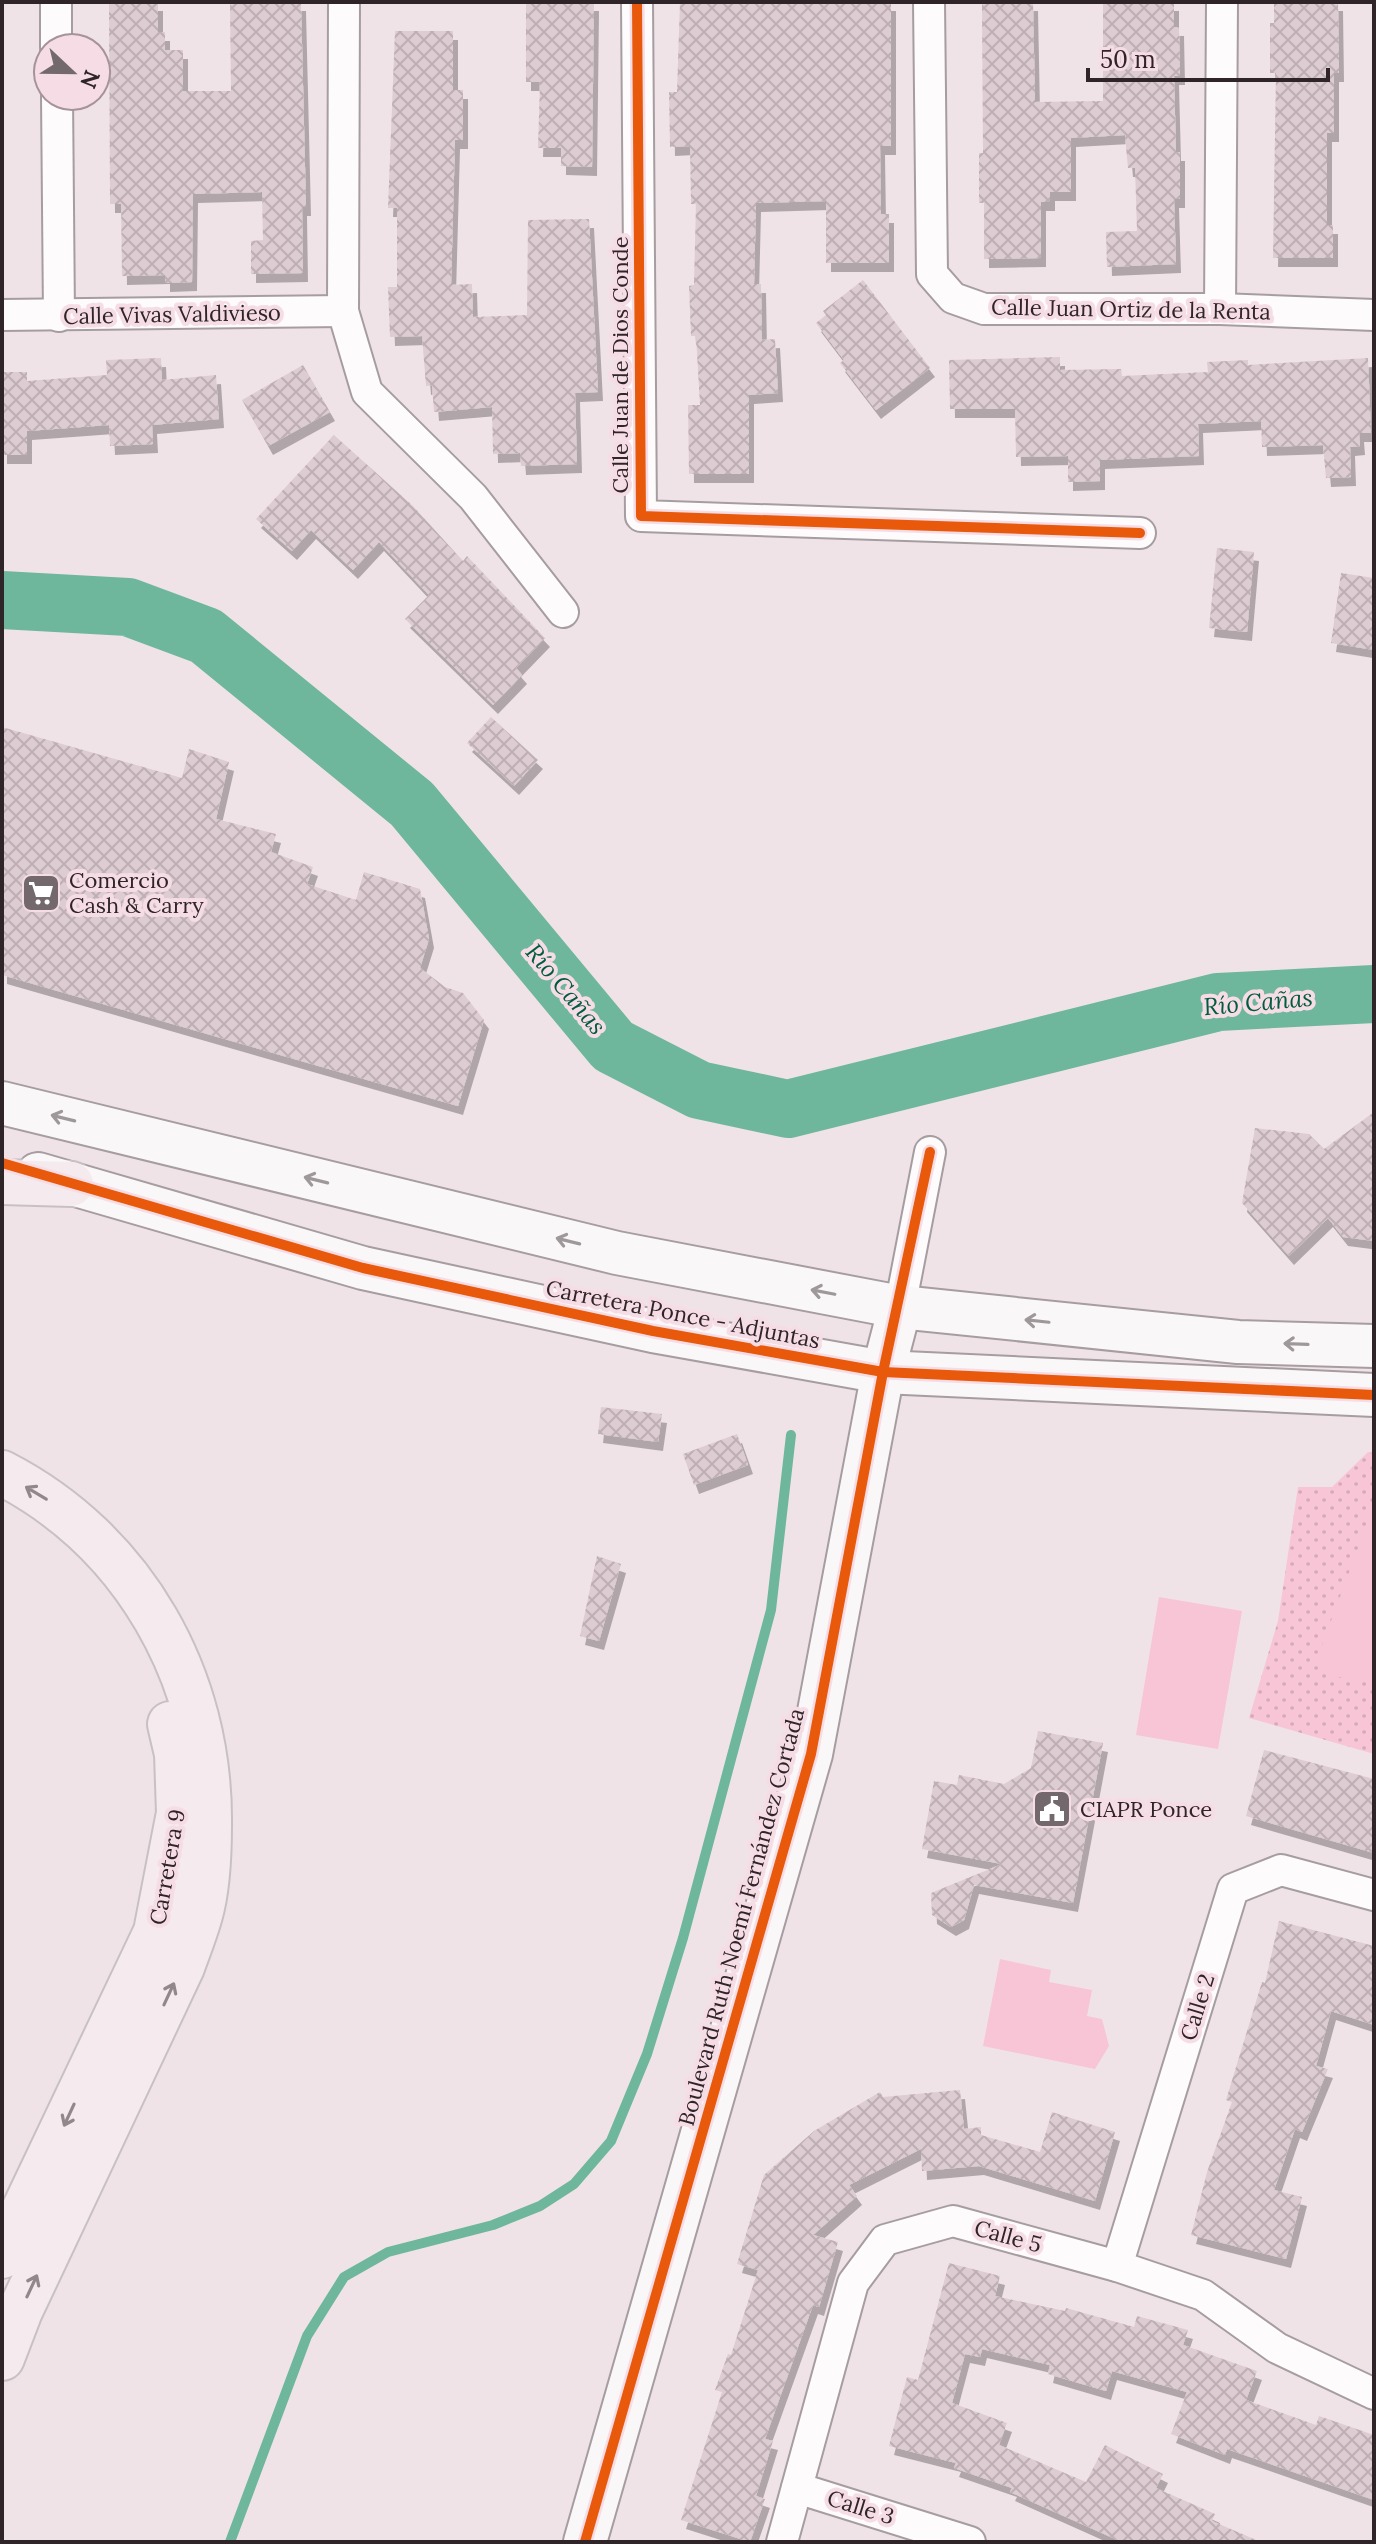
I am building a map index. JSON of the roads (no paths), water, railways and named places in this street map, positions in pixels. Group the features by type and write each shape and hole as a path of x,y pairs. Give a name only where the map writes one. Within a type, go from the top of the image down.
{"highway":[{"path":"2,1182 71,1184"},
{"path":"2,1473 53,1503 124,1569 157,1618 176,1656 201,1731 210,1784 209,1853 201,1914 182,1967 120,2054 2,2256"},
{"name":"Carretera 9","path":"2,1506 53,1535 111,1594 154,1660 177,1754 179,1813 156,1932 120,2054"},
{"path":"2,2358 120,2054"}],"street":[{"path":"56,2 56,32"},
{"path":"344,2 343,311 367,392 473,497 563,612"},
{"name":"Calle Juan de Dios Conde","path":"637,2 641,516 1140,533"},
{"name":"Calle Juan Ortiz de la Renta","path":"929,2 932,274 953,298 984,309 1220,309 1374,315"},
{"path":"1220,309 1222,2"},
{"path":"57,112 59,316"},
{"name":"Calle Vivas Valdivieso","path":"2,315 343,311"},
{"path":"2,1103 617,1253 900,1307 1238,1342 1374,1346"},
{"name":"Boulevard Ruth Noemí Fernández Cortada","path":"585,2542 811,1754 883,1372 900,1307 930,1152"},
{"name":"Carretera Ponce - Adjuntas","path":"2,1163 363,1268 653,1331 883,1372 1374,1395"},
{"name":"Calle 2","path":"1117,2266 1233,1889 1281,1870 1374,1895"},
{"name":"Calle 5","path":"782,2542 853,2283 885,2240 953,2221 1117,2266 1203,2295 1277,2348 1374,2394"},
{"name":"Calle 3","path":"797,2488 970,2542"}],"waterway":[{"name":"Río Cañas","path":"2,600 128,607 206,636 412,804 613,1046 699,1090 788,1109 1218,1002 1374,994"},
{"path":"230,2542 307,2336 344,2277 388,2252 493,2225 540,2206 574,2184 611,2141 647,2054 683,1938 771,1610 791,1435"}],"place":[{"name":"Comercio Cash & Carry","path":"41,893"},
{"name":"CIAPR Ponce","path":"1052,1809"}]}
